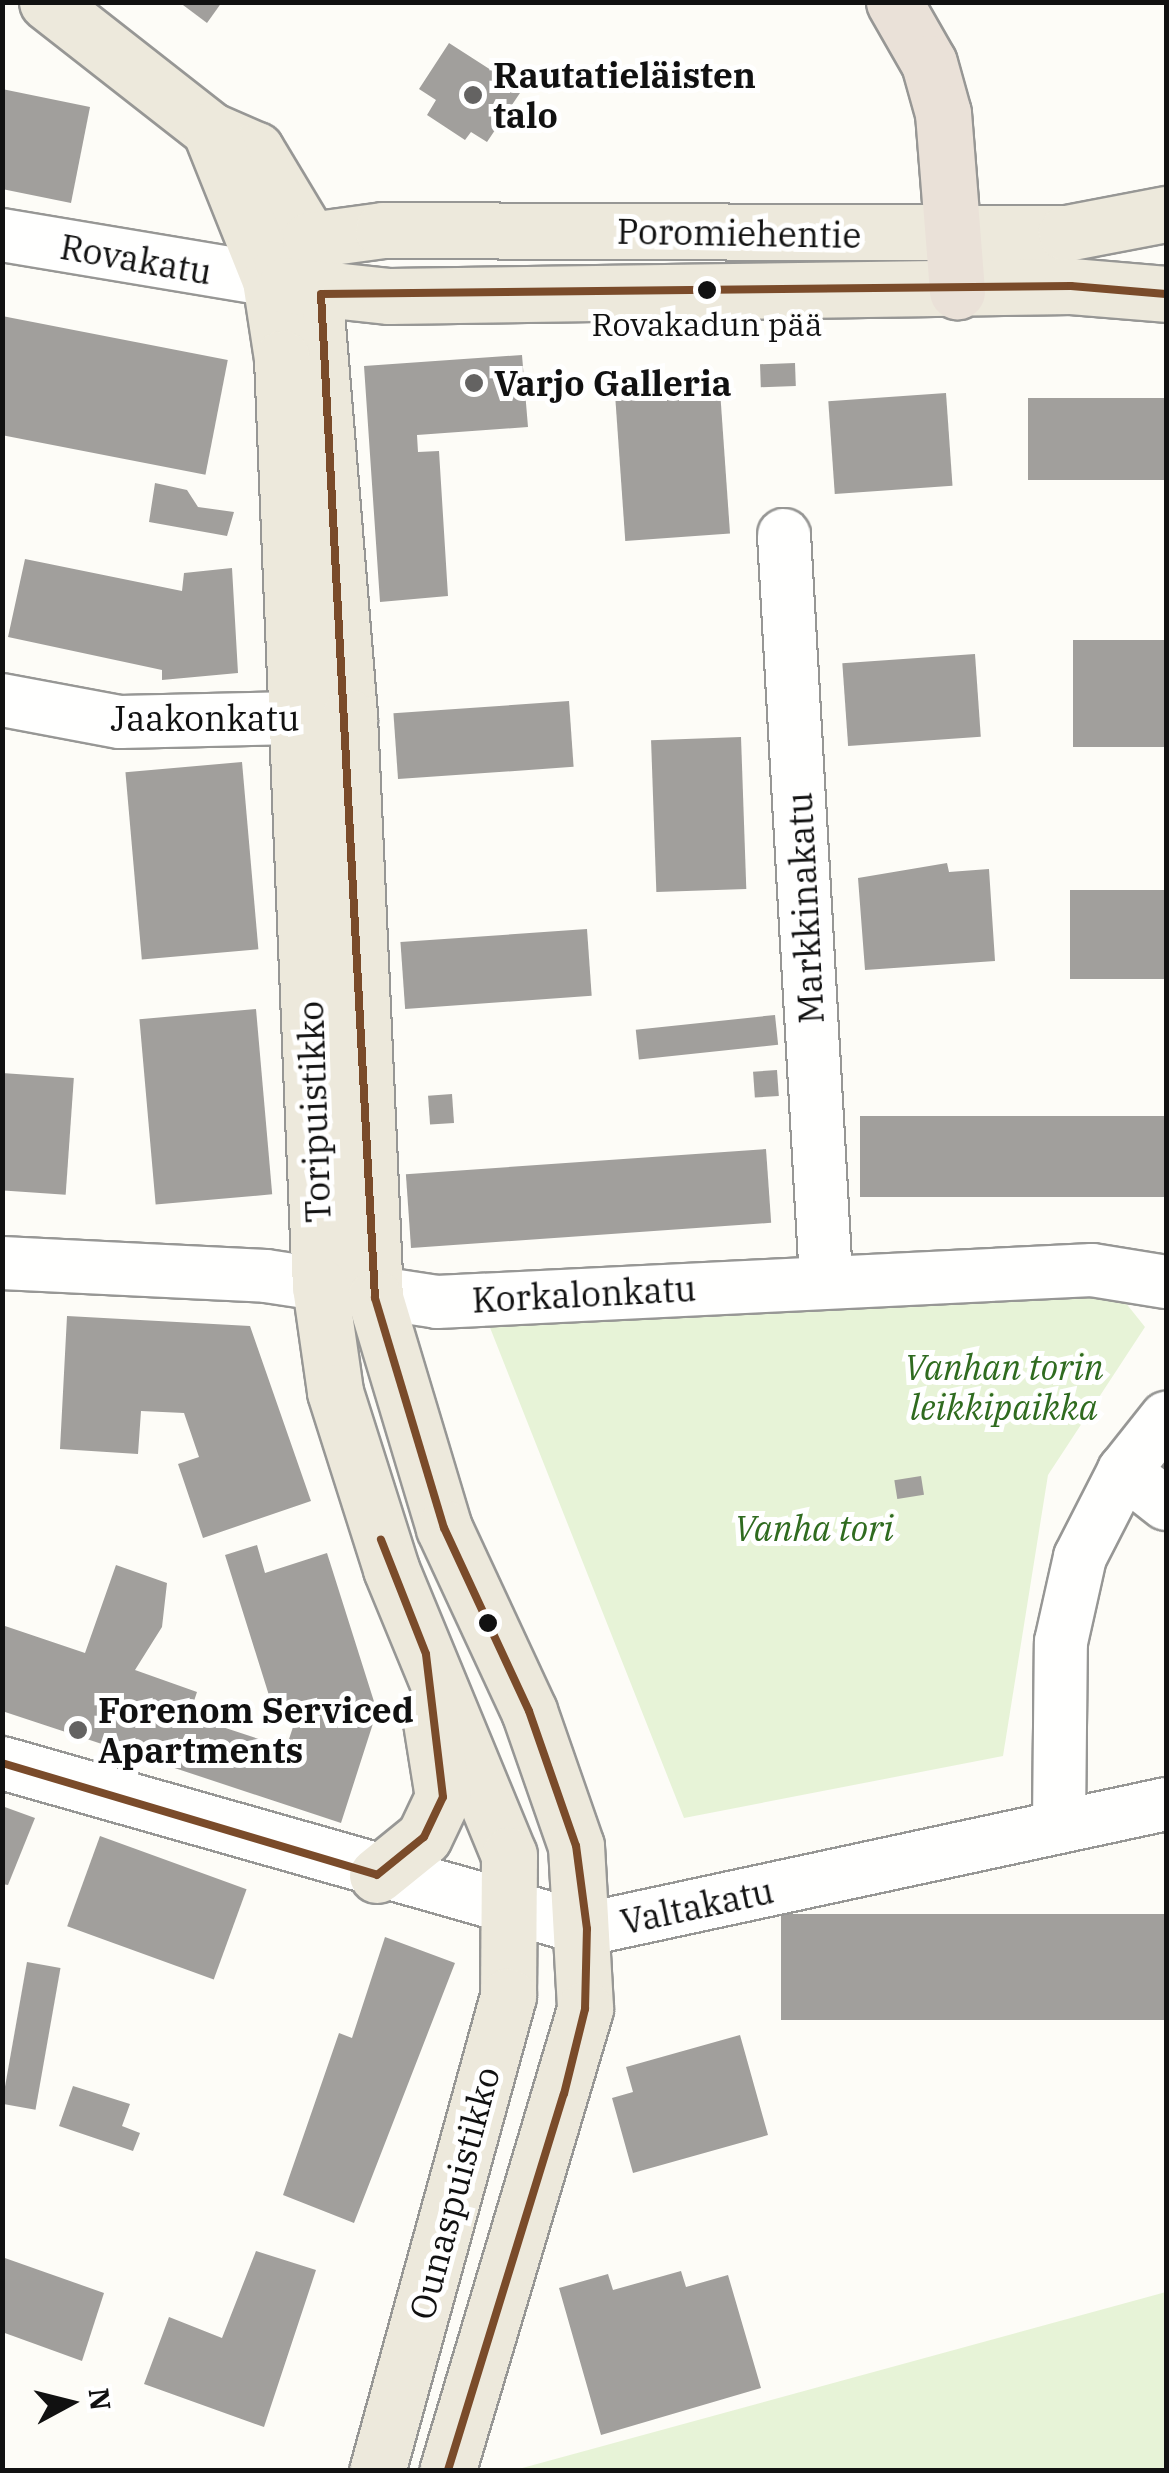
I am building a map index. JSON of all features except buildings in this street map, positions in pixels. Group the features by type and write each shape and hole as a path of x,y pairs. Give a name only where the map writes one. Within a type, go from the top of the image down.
{"highway":[{"path":"894,2 937,88 957,291"}],"main road":[{"path":"47,2 210,130 256,150 310,240 296,287"},
{"path":"210,130 296,287"},
{"name":"Poromiehentie","path":"310,240 420,229 1066,233 1166,214"},
{"name":"Poromiehentie","path":"296,287 1166,294"},
{"name":"Toripuistikko","path":"296,287 325,718 375,1298 444,1528 528,1710 576,1846 587,1929"},
{"name":"Toripuistikko","path":"325,718 320,1286 335,1392 426,1654 509,1855 513,1912"},
{"path":"377,1876 424,1837 444,1796 426,1654"},
{"name":"Ounaspuistikko","path":"377,2470 508,1996 513,1912"},
{"name":"Ounaspuistikko","path":"448,2470 564,2094 585,2009 587,1929"}],"street":[{"name":"Rovakatu","path":"2,234 296,287"},
{"name":"Markkinakatu","path":"784,535 826,1280"},
{"name":"Jaakonkatu","path":"2,700 120,722 325,718"},
{"name":"Korkalonkatu","path":"2,1263 320,1286 375,1298 1092,1270 1166,1282"},
{"path":"1059,1823 1062,1642 1080,1557 1124,1471 1166,1418"},
{"path":"1124,1471 1166,1504"},
{"name":"Valtakatu","path":"2,1763 377,1876 587,1929 1059,1823 1166,1804"}],"green space":[{"name":"Vanha tori","path":"1117,1292 1145,1327 1048,1475 1003,1756 684,1818 485,1315"},
{"path":"1166,2292 1166,2470 515,2470"}],"transit line":[{"path":"448,2470 564,2094 585,2009 587,1929 576,1846 529,1711 444,1528 375,1298 321,294 1071,286 1166,294"},
{"path":"2,1763 377,1875 424,1837 443,1797 426,1654 381,1540"}],"place":[{"name":"Rautatieläisten talo","path":"473,95"},
{"name":"Rovakadun pää","path":"707,290"},
{"name":"Varjo Galleria","path":"474,383"},
{"name":"Forenom Serviced Apartments","path":"78,1730"}],"park label":[{"name":"Vanhan torin leikkipaikka","path":"1004,1387"}]}
